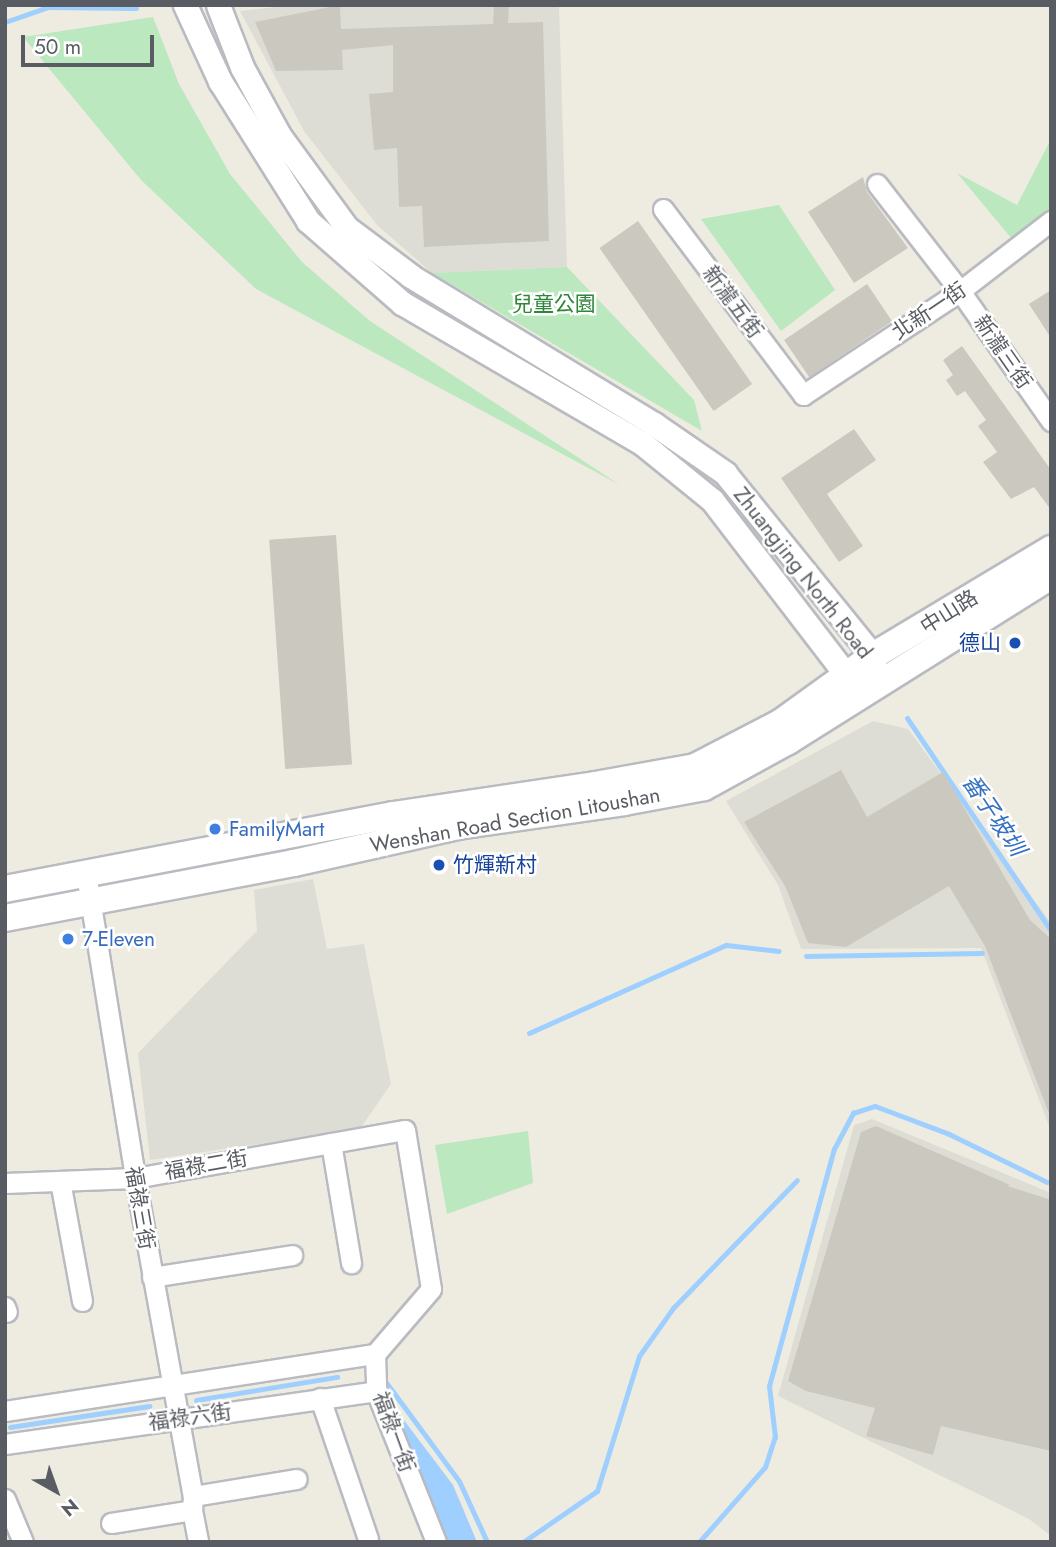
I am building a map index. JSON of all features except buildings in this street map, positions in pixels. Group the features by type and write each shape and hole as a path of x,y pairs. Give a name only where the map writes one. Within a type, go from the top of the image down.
{"main road":[{"name":"中山路","path":"848,677 873,656 1051,549"},
{"name":"中山路","path":"877,685 1051,576"},
{"name":"Wenshan Road Section Litoushan","path":"5,889 393,815 695,767 780,723 848,677"},
{"name":"Wenshan Road Section Litoushan","path":"5,918 293,863 458,826 624,802 704,787 788,741 877,685"}],"street":[{"name":"Zhuangjing North Road","path":"185,5 220,80 308,221 402,303 642,444 712,500 848,677 877,685 873,656 724,473 654,424 411,276 346,228 279,135 242,66 218,5"},
{"name":"新瀧三街","path":"877,184 960,291 1051,421"},
{"name":"新瀧五街","path":"663,209 803,395"},
{"name":"北新一街","path":"803,395 960,291 1051,221"},
{"name":"福祿三街","path":"86,874 198,1542"},
{"name":"福祿二街","path":"5,1183 135,1178 405,1130 431,1289 375,1354"},
{"path":"331,1143 351,1262"},
{"path":"60,1181 82,1301"},
{"path":"152,1277 292,1255"},
{"name":"福祿六街","path":"5,1411 375,1354"},
{"name":"福祿一街","path":"375,1354 376,1391 436,1542"},
{"name":"福祿六街","path":"5,1444 376,1391"},
{"path":"320,1398 368,1539"},
{"path":"111,1523 297,1479"},
{"path":"5,1499 23,1542"}],"shaded area":[{"path":"294,5 559,5 567,267 432,273 377,225 304,131 240,11"},
{"path":"873,721 908,729 1051,923 1051,1131 981,948 801,949 778,885 726,801"},
{"path":"313,879 327,949 364,944 391,1084 360,1129 150,1160 138,1053 257,931 254,890"},
{"path":"872,1119 1051,1193 1051,1536 1029,1519 778,1396 854,1125"}],"green space":[{"path":"153,17 179,84 230,174 302,262 370,321 620,485 256,289 141,180 23,37"},
{"path":"1051,139 1051,221 1017,245 957,173 1017,205"},
{"path":"779,205 835,290 781,331 701,219"},
{"name":"兒童公園","path":"567,267 694,400 702,431 432,273"},
{"path":"528,1131 533,1183 447,1214 435,1145"}],"water":[{"path":"397,1411 453,1485 477,1542 445,1542"}],"waterway":[{"path":"5,22 48,7 136,8"},
{"name":"番子坡圳","path":"907,718 1051,931"},
{"path":"529,1033 726,945 779,951"},
{"path":"806,956 982,953"},
{"path":"699,1542 765,1467 775,1437 769,1386 834,1149 853,1113 875,1106 949,1134 1047,1182"},
{"path":"523,1542 597,1491 639,1356 673,1308 797,1180"},
{"path":"196,1400 337,1377"},
{"path":"385,1381 459,1481 487,1542"},
{"path":"10,1427 149,1406"}],"place":[{"name":"德山","path":"1015,643"},
{"name":"FamilyMart","path":"215,829"},
{"name":"竹輝新村","path":"439,865"},
{"name":"7-Eleven","path":"68,939"}]}
